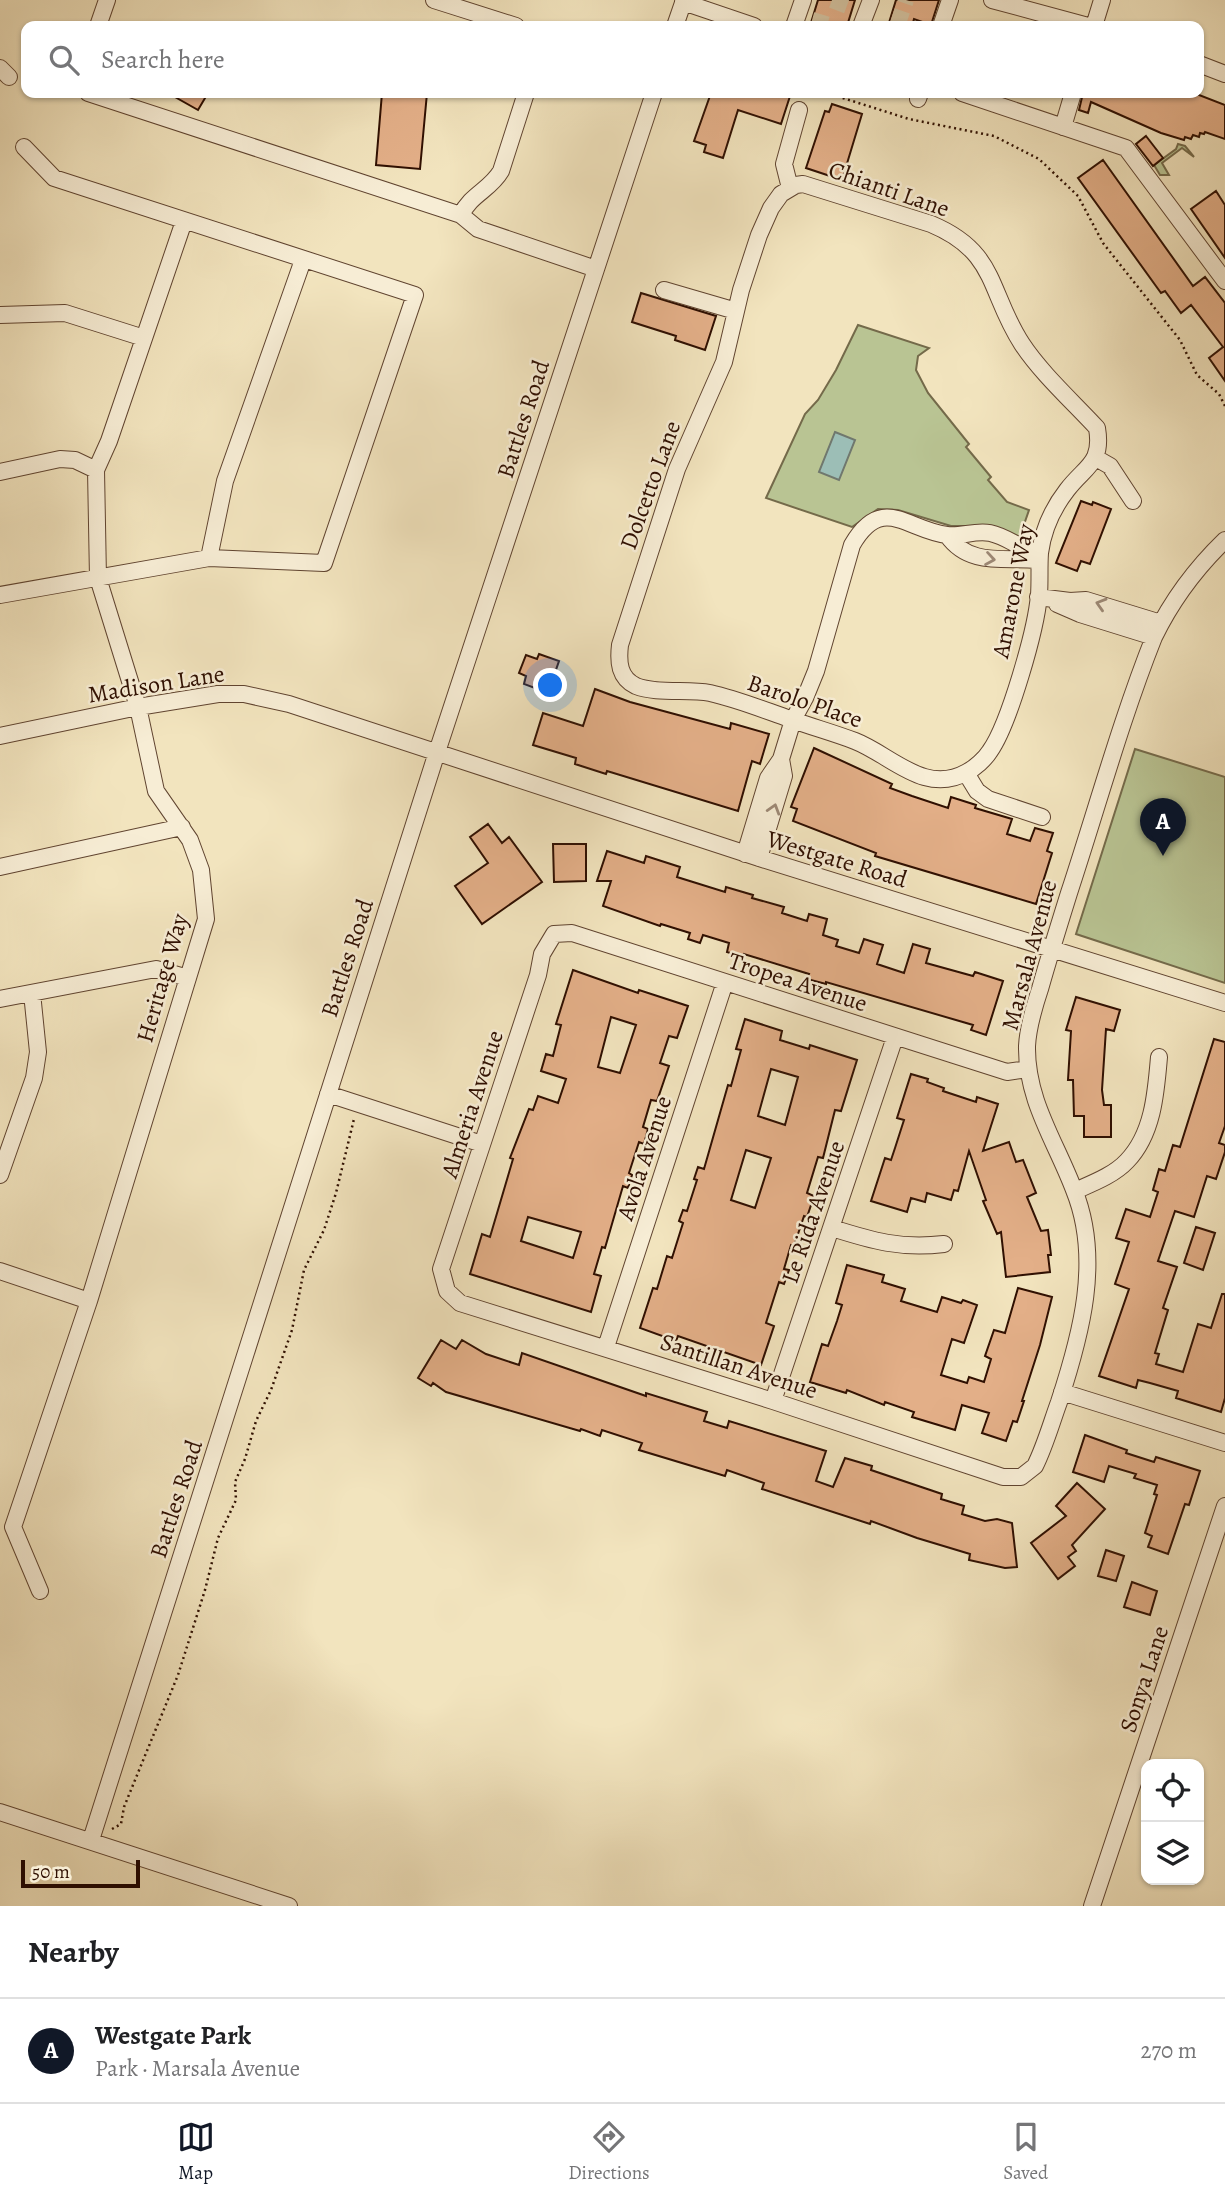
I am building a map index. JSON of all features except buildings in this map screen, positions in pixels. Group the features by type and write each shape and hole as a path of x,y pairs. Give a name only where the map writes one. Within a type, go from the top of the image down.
{"street":[{"path":"101,21 107,0"},
{"path":"434,0 500,21"},
{"path":"943,21 950,0"},
{"path":"992,0 1072,21"},
{"path":"1093,21 1102,0"},
{"path":"677,21 684,1 740,21"},
{"path":"1204,66 1225,74"},
{"path":"103,98 461,215 478,229 596,269"},
{"path":"461,215 471,198 496,180 501,171 524,98"},
{"name":"Battles Road","path":"91,1840 437,752 652,98"},
{"path":"977,98 1126,148 1225,281"},
{"path":"1062,127 1071,98"},
{"path":"790,188 784,164 799,110"},
{"path":"0,596 209,558 324,563 415,295 54,178 24,147"},
{"name":"Chianti Lane","path":"790,188 803,184 931,224 946,230 975,252 1022,344 1097,428 1096,458"},
{"name":"Dolcetto Lane","path":"624,676 620,668 620,645 677,468 721,369 749,262 771,208 780,194 790,188"},
{"name":"Heritage Way","path":"7,1529 89,1301 206,919 201,870 182,827 156,791 138,707 98,578 96,470 109,441 184,221"},
{"path":"209,558 225,481 303,260"},
{"path":"664,290 736,311"},
{"path":"0,315 65,313 144,338"},
{"path":"1096,458 1110,466 1133,501"},
{"name":"Amarone Way","path":"965,773 990,752 1002,730 1025,655 1038,597 1044,534 1068,489 1096,458"},
{"path":"0,472 61,459 75,460 96,470"},
{"path":"752,856 768,778 780,759 793,720 816,671 852,545 859,533 878,519 890,518 905,520 947,535 990,533 1040,557"},
{"path":"947,535 960,549 985,559 1040,557"},
{"name":"Marsala Avenue","path":"1021,1477 1035,1466 1062,1392 1076,1347 1086,1293 1087,1266 1083,1223 1075,1191 1035,1102 1028,1069 1027,1044 1032,1018 1051,949 1157,630 1200,565 1225,540"},
{"path":"1038,597 1080,614 1157,630"},
{"name":"Barolo Place","path":"624,676 636,685 649,689 690,690 712,694 857,741 908,772 928,778 948,779 965,773"},
{"name":"Madison Lane","path":"0,736 138,707 218,694 244,694 289,704 437,752"},
{"name":"Westgate Road","path":"437,752 752,856 1225,1003"},
{"path":"965,773 977,792 988,799 1042,817"},
{"path":"0,867 182,827"},
{"name":"Tropea Avenue","path":"554,934 572,933 1007,1072 1028,1069"},
{"name":"Almeria Avenue","path":"447,1291 441,1269 538,975 542,954 554,934"},
{"path":"0,999 156,968 188,978"},
{"name":"Avola Avenue","path":"606,1347 725,982"},
{"path":"0,1175 34,1077 38,1052 32,993"},
{"name":"Le Rida Avenue","path":"774,1401 895,1037"},
{"path":"1075,1191 1101,1179 1127,1161 1146,1135 1157,1091 1158,1057"},
{"path":"328,1094 482,1144"},
{"path":"832,1228 892,1245 915,1247 944,1244"},
{"path":"0,1271 89,1301"},
{"name":"Santillan Avenue","path":"447,1291 460,1303 606,1347 1003,1477 1021,1477"},
{"path":"1062,1392 1225,1443"},
{"name":"Sonya Lane","path":"1092,1906 1225,1506"},
{"path":"7,1529 40,1591"},
{"path":"0,1812 289,1906"}],"path":[{"path":"843,98 909,119 994,136 1039,159 1077,196 1103,243 1180,340 1197,375 1219,394 1225,406"},
{"path":"91,1840 121,1824 124,1807 178,1675 218,1538 236,1500 235,1482 292,1330 304,1270 324,1230 336,1194 358,1104"}],"green space":[{"path":"1178,144 1185,146 1194,157 1182,148 1162,163 1169,175 1160,175 1154,165 1176,149"},
{"path":"858,325 929,348 918,356 916,370 928,393 969,444 966,447 991,477 988,480 1007,502 1029,510 1019,539 989,526 951,526 898,510 878,509 852,527 766,498 805,414 818,400 836,370"},
{"path":"1135,749 1225,777 1225,983 1076,934"}],"water":[{"path":"835,432 855,440 839,480 819,472"}],"tunnel":[{"path":"832,0 853,8"},
{"path":"899,21 906,0"}],"place":[{"name":"Westgate Park","path":"1163,856"}]}
